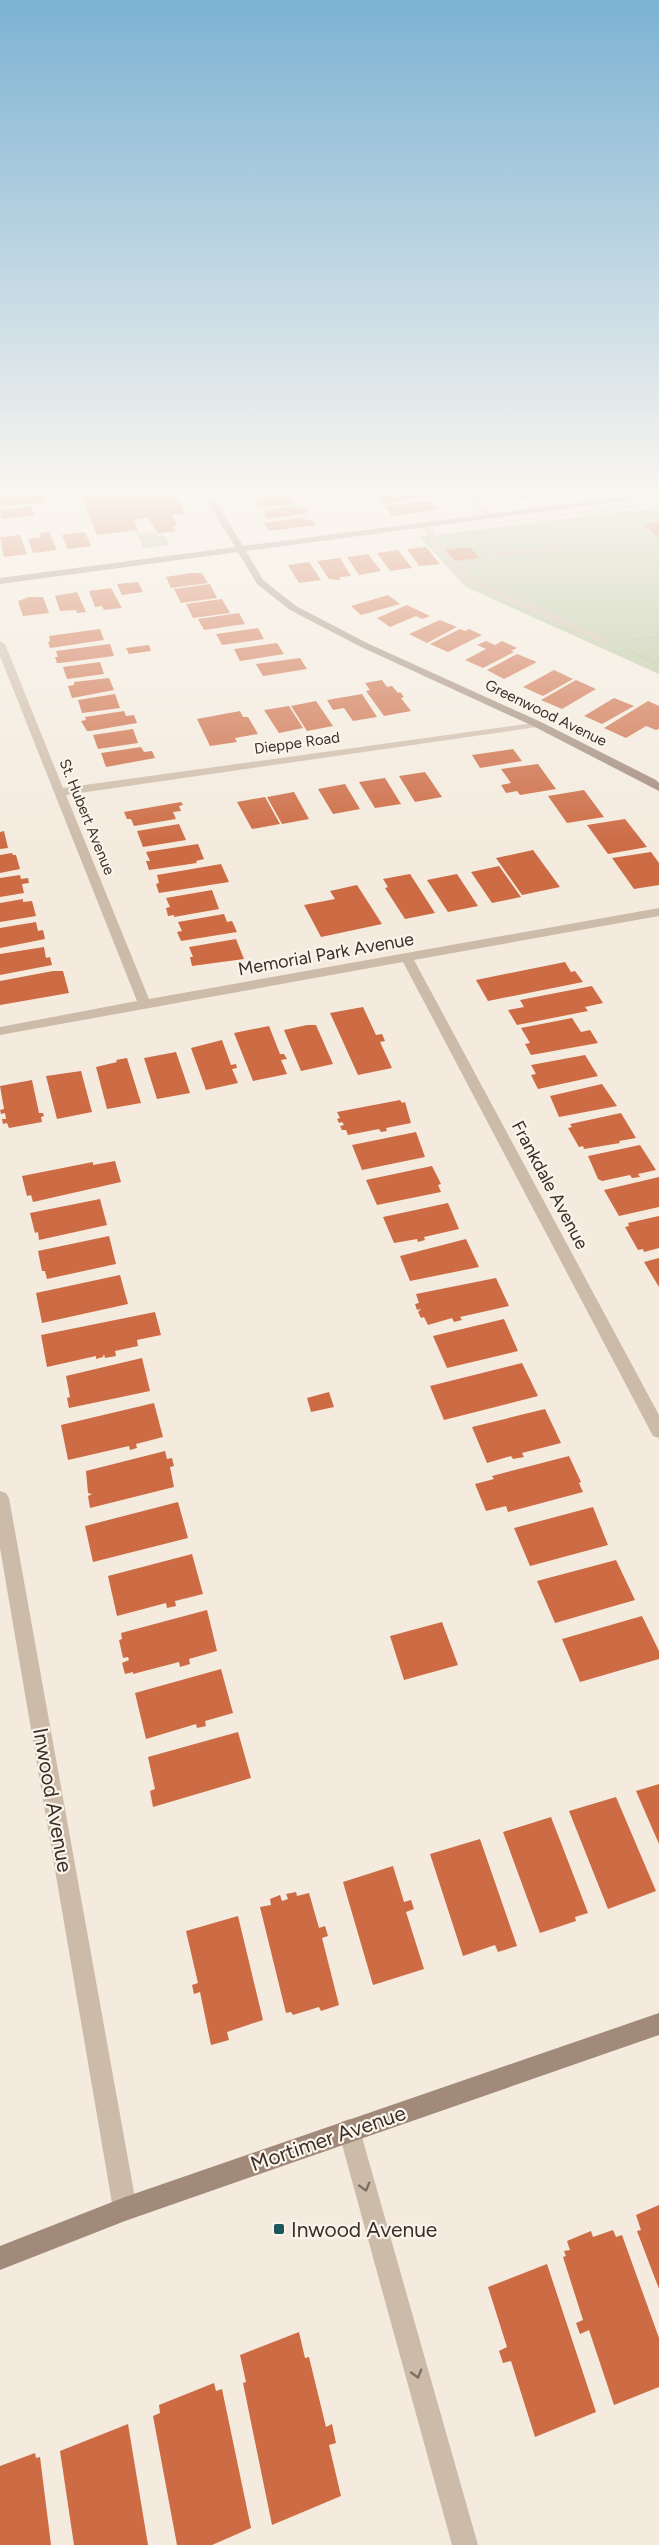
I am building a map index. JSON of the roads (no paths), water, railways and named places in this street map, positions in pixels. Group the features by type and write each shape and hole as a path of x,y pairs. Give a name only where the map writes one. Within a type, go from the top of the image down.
{"street":[{"name":"Greenwood Avenue","path":"296,610 363,645 537,724 652,782 659,788"},
{"path":"534,610 604,640"},
{"name":"St. Hubert Avenue","path":"0,644 144,1003"},
{"name":"Dieppe Road","path":"61,792 537,724"},
{"name":"Memorial Park Avenue","path":"0,1031 144,1003 659,912"},
{"name":"Frankdale Avenue","path":"408,958 659,1431"},
{"name":"Inwood Avenue","path":"0,1498 125,2209"},
{"name":"Mortimer Avenue","path":"0,2258 125,2209 659,2024"},
{"path":"349,2130 465,2545"}],"place":[{"name":"Inwood Avenue","path":"279,2229"}]}
